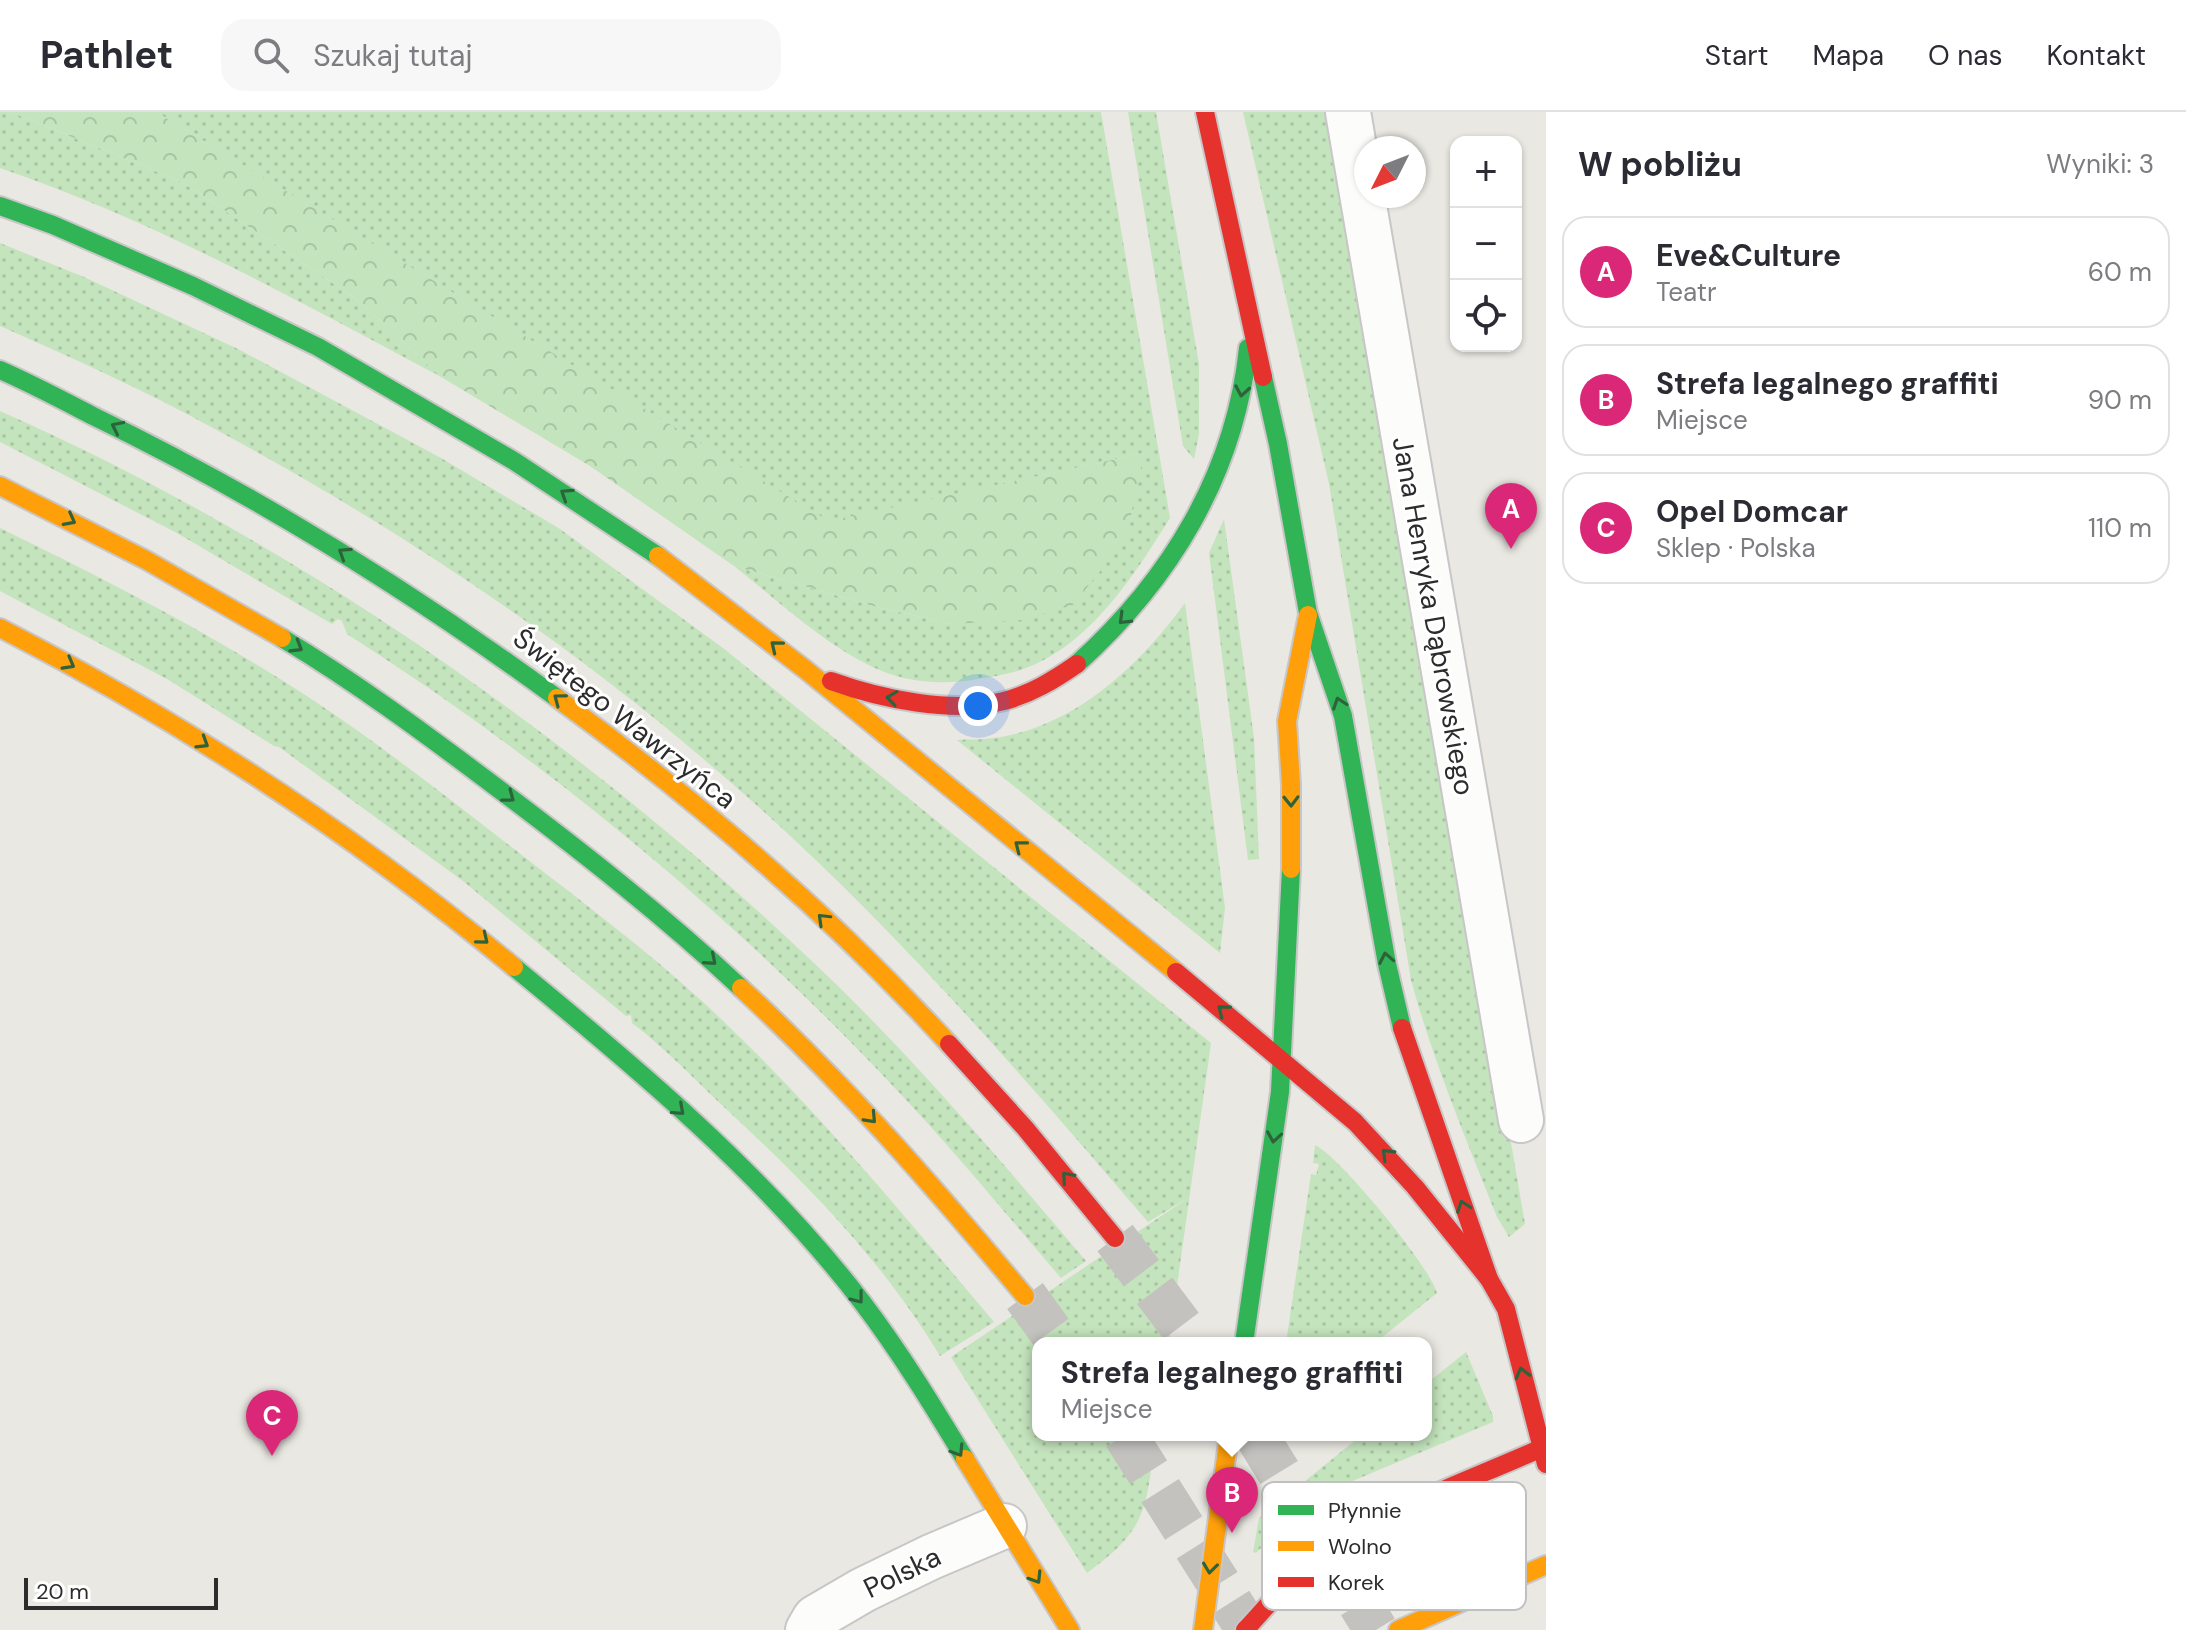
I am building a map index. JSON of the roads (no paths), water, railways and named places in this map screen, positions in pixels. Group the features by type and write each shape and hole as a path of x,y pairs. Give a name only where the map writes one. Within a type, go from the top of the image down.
{"main road":[{"path":"1205,112 1278,444 1308,613 1343,716 1387,964 1405,1043 1489,1279"},
{"path":"0,206 53,225 193,286 318,347 514,461 629,535 692,580 806,670 1358,1123 1434,1207 1489,1279 1506,1309 1544,1453 1474,1482"},
{"path":"806,670 838,684 882,697 945,704 1005,701 1067,672 1132,613 1186,532 1209,490 1237,417 1246,370 1251,314"},
{"name":"Świętego Wawrzyńca","path":"0,370 190,463 315,534 511,663 653,770 781,878 899,994 1023,1127 1115,1238"},
{"path":"0,486 194,586 309,655 393,711 574,846 724,971 796,1042 875,1122 1025,1296"},
{"path":"1245,1337 1283,1060 1290,947 1292,831 1287,721 1308,613"},
{"path":"0,628 137,701 338,830 508,960 735,1161 804,1232 863,1304 917,1384 1070,1630"},
{"path":"1506,1309 1526,1319"},
{"path":"1203,1630 1228,1441"},
{"path":"1526,1574 1546,1565"},
{"path":"1245,1630 1263,1610"},
{"path":"1398,1630 1444,1610"}],"street":[{"name":"Jana Henryka Dąbrowskiego","path":"1348,112 1521,1120"},
{"name":"Polska","path":"808,1630 815,1618 863,1590 1004,1526"}],"tunnel":[{"path":"1115,1238 1189,1337"},
{"path":"1025,1296 1055,1337"},
{"path":"1129,1441 1248,1630"},
{"path":"1260,1441 1285,1482"},
{"path":"1364,1610 1376,1630"}],"place":[{"name":"Eve&Culture","path":"1511,549"},
{"name":"Opel Domcar","path":"272,1456"},
{"name":"Strefa legalnego graffiti","path":"1232,1533"}]}
